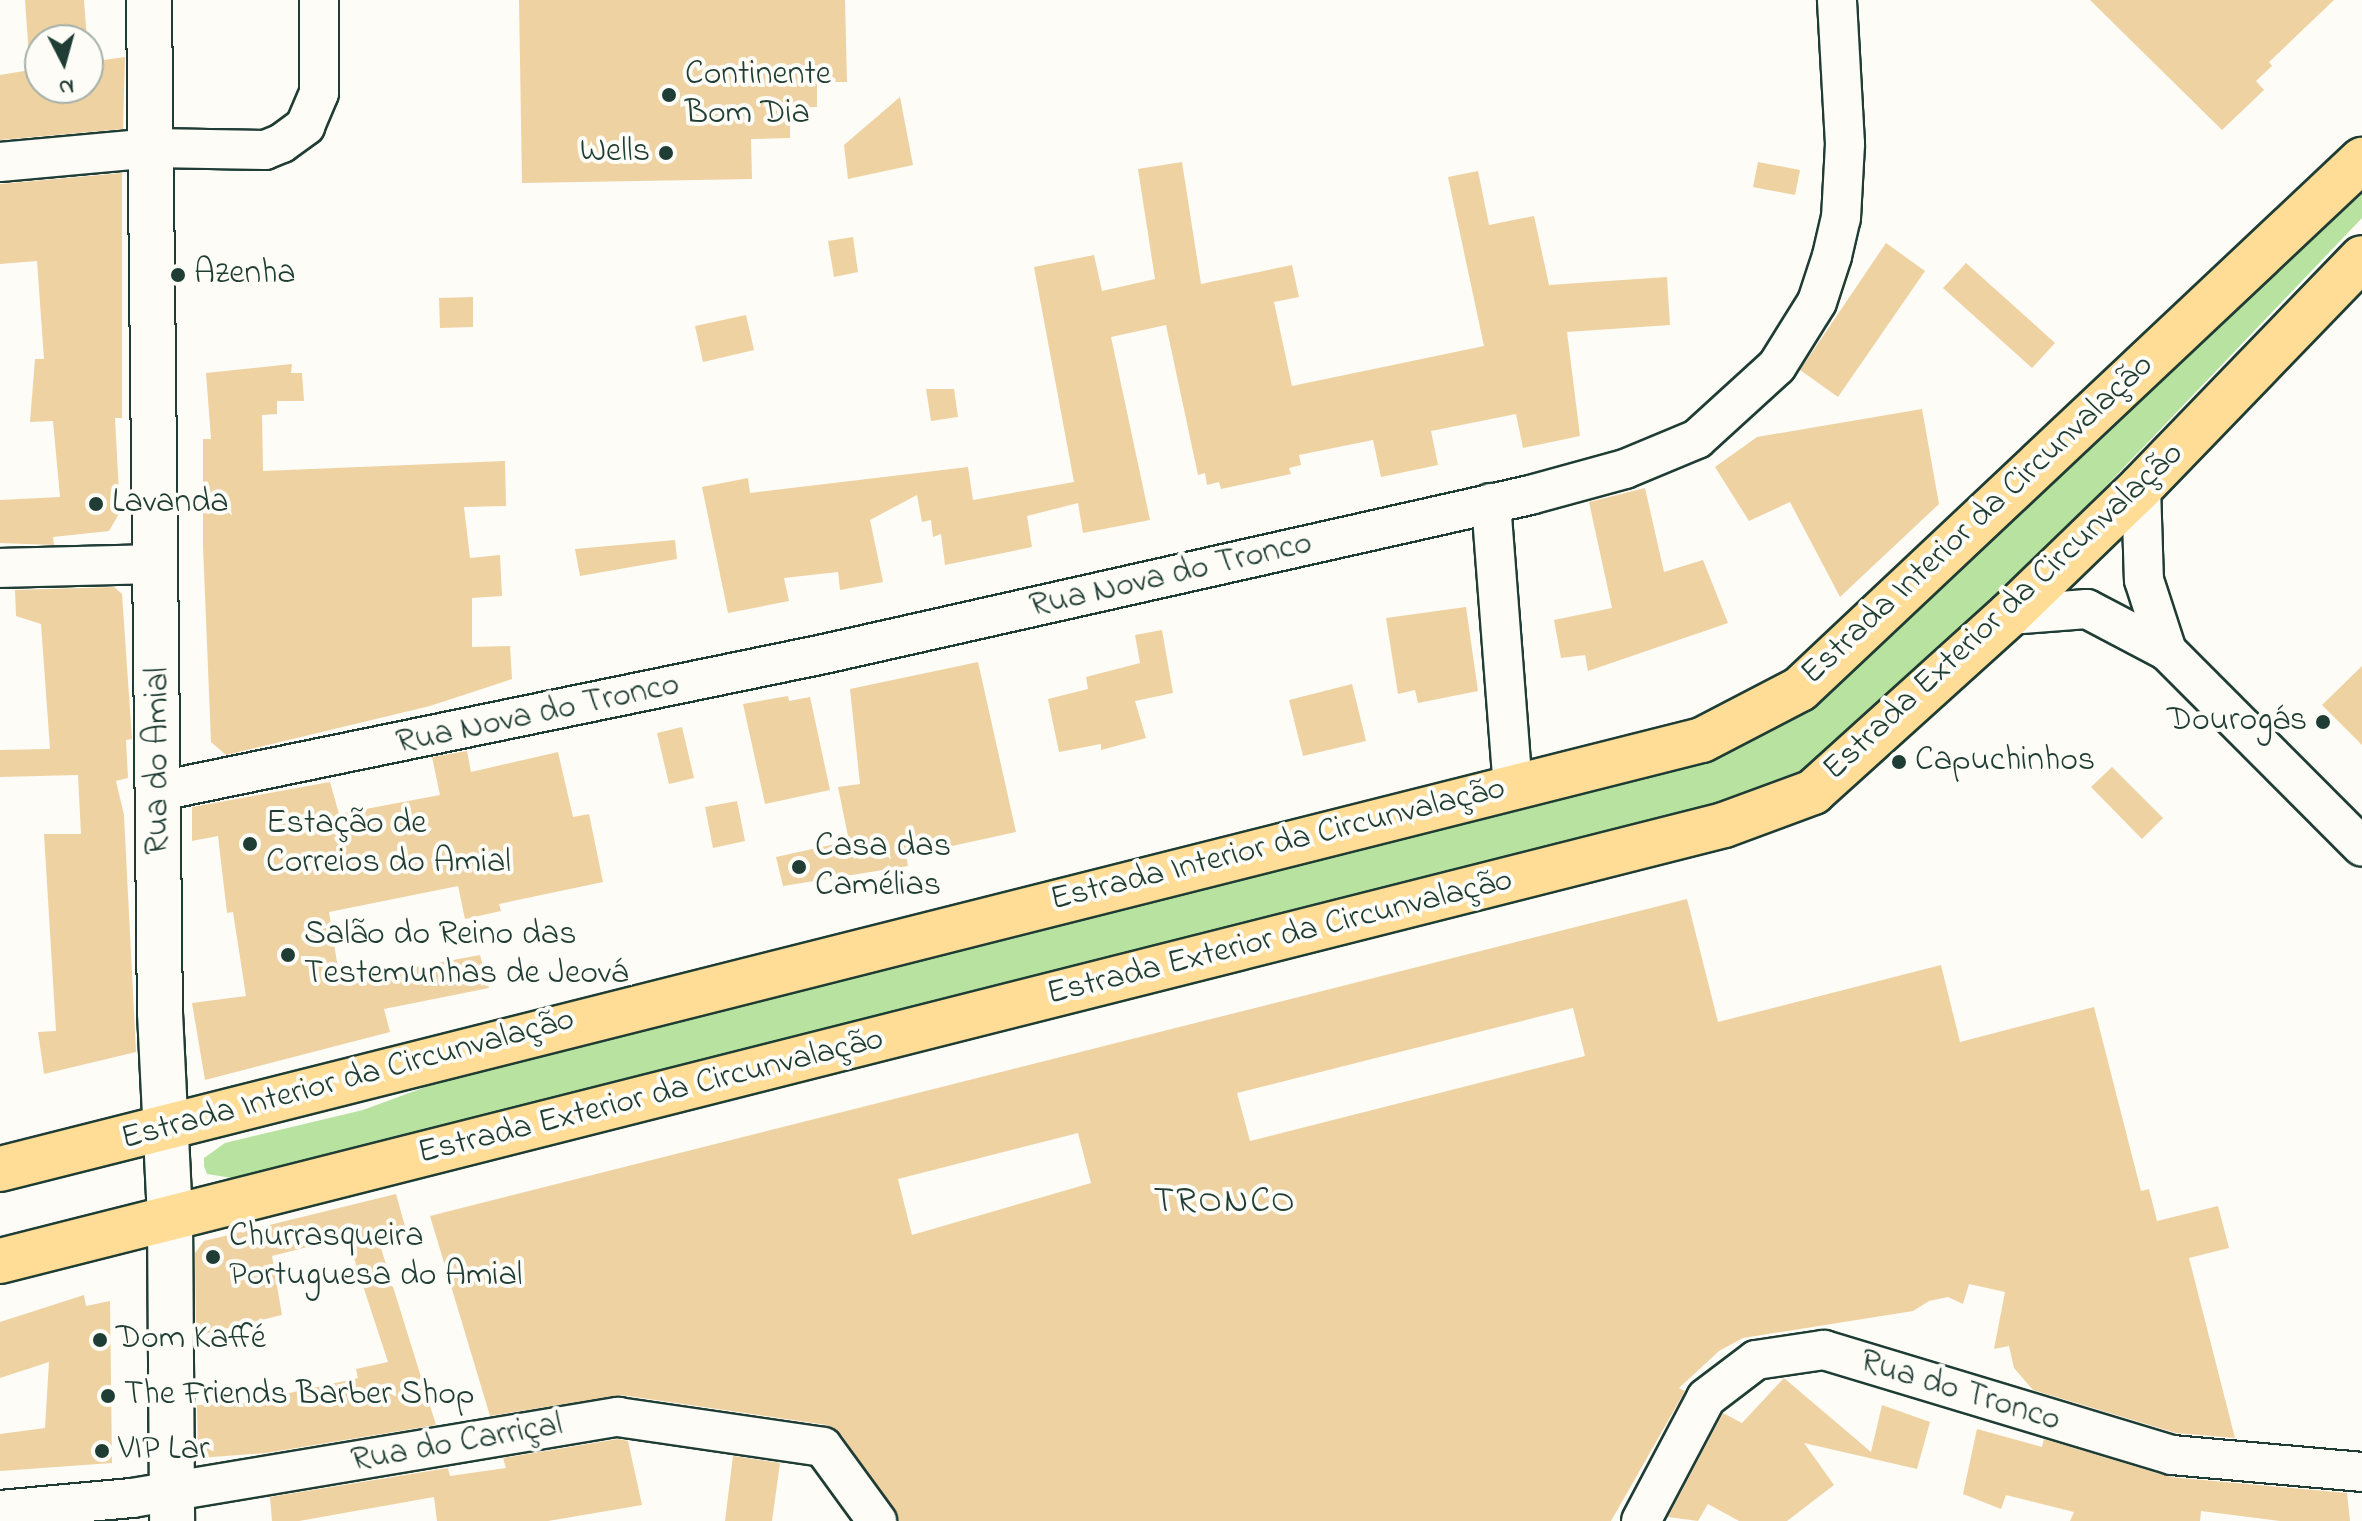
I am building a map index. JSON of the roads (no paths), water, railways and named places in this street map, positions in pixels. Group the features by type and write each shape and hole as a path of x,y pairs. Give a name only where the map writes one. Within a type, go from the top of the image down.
{"main road":[{"name":"Rua do Amial","path":"149,0 160,791 170,1217 172,1506"},
{"name":"Estrada Interior da Circunvalação","path":"0,1169 166,1130 474,1046 1702,740 1800,689 2362,160"},
{"name":"Estrada Exterior da Circunvalação","path":"0,1261 1724,825 1813,792 2009,615 2141,487 2362,258"}],"street":[{"path":"0,162 153,148 265,150 305,126 319,93 319,0"},
{"name":"Rua Nova do Tronco","path":"160,791 824,654 1582,483 1697,439 1777,366 1817,302 1841,218 1845,144 1837,0"},
{"path":"2141,487 2144,580 2167,651"},
{"path":"1491,503 1513,786"},
{"path":"0,568 157,564"},
{"path":"2009,615 2087,609 2167,651 2362,847"},
{"name":"Rua do Tronco","path":"1641,1521 1706,1398 1756,1360 1824,1350 2172,1455 2362,1472"},
{"name":"Rua do Carriçal","path":"0,1510 172,1506 618,1417 823,1447 877,1521"}],"place":[{"name":"Continente Bom Dia","path":"669,95"},
{"name":"Wells","path":"666,153"},
{"name":"Azenha","path":"178,275"},
{"name":"Lavanda","path":"96,504"},
{"name":"Dourogás","path":"2323,722"},
{"name":"Capuchinhos","path":"1899,762"},
{"name":"Estação de Correios do Amial","path":"250,844"},
{"name":"Casa das Camélias","path":"799,867"},
{"name":"Salão do Reino das Testemunhas de Jeová","path":"288,955"},
{"name":"Churrasqueira Portuguesa do Amial","path":"213,1257"},
{"name":"Dom Kaffé","path":"100,1340"},
{"name":"The Friends Barber Shop","path":"108,1396"},
{"name":"VIP Lar","path":"102,1451"}],"district":[{"name":"TRONCO","path":"1225,1203"}]}
